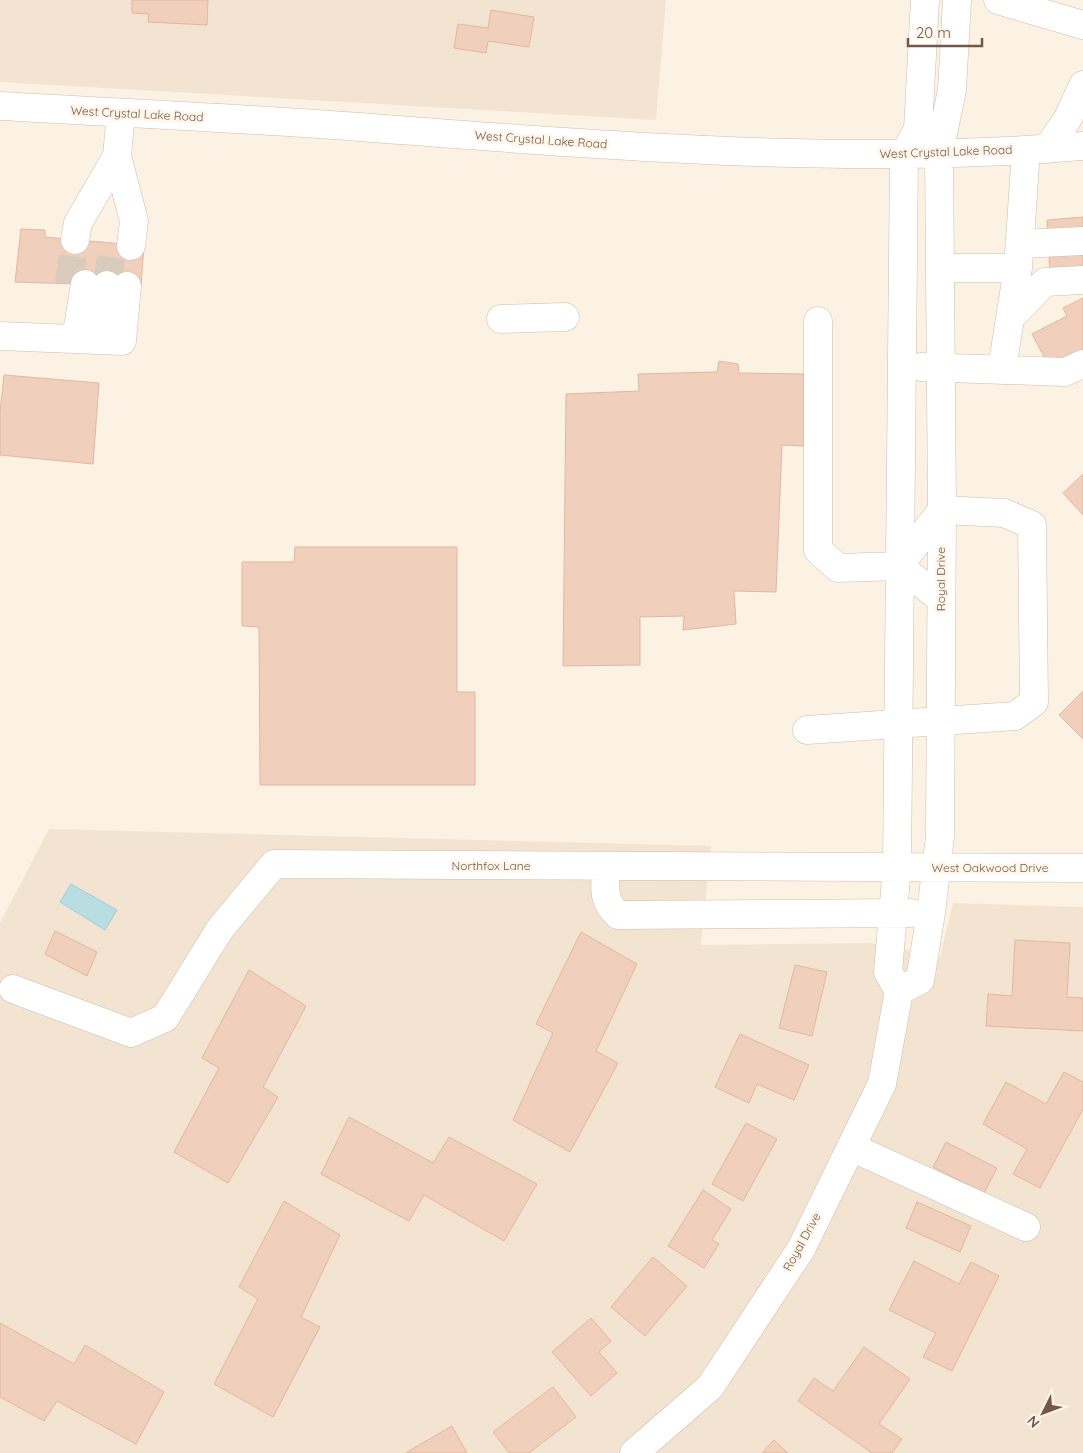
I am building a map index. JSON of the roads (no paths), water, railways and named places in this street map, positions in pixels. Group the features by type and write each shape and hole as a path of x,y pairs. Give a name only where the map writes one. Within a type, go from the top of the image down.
{"street":[{"path":"898,991 888,972 897,868 904,155 918,129 925,0"},
{"name":"Royal Drive","path":"634,1453 710,1387 801,1249 882,1084 898,991 920,980 932,914 937,868 942,510 939,154 952,90 957,0"},
{"path":"998,0 1083,25"},
{"path":"1002,370 1036,149 1067,120 1083,85"},
{"name":"West Crystal Lake Road","path":"0,106 351,126 645,148 904,155 1083,146"},
{"path":"117,156 78,223 103,243 116,221 117,156 121,113"},
{"path":"940,268 1019,256 1083,241"},
{"path":"1010,318 1045,282 1083,280"},
{"path":"0,336 122,341 97,285 79,339"},
{"path":"501,319 565,316"},
{"path":"818,321 818,550 838,568 899,566 941,599"},
{"path":"901,366 1065,372 1083,364"},
{"path":"807,730 1015,716 1034,702 1032,526 1004,513 942,510 899,566"},
{"name":"Northfox Lane","path":"13,989 131,1033 165,1018 220,929 274,864 897,868"},
{"path":"606,867 605,896 609,906 618,915 932,914"},
{"name":"West Oakwood Drive","path":"897,868 1083,868"},
{"path":"852,1147 1026,1227"}],"water":[{"path":"71,884 117,910 105,930 60,902"}],"tunnel":[{"path":"69,284 75,240"},
{"path":"107,285 113,243"}]}
